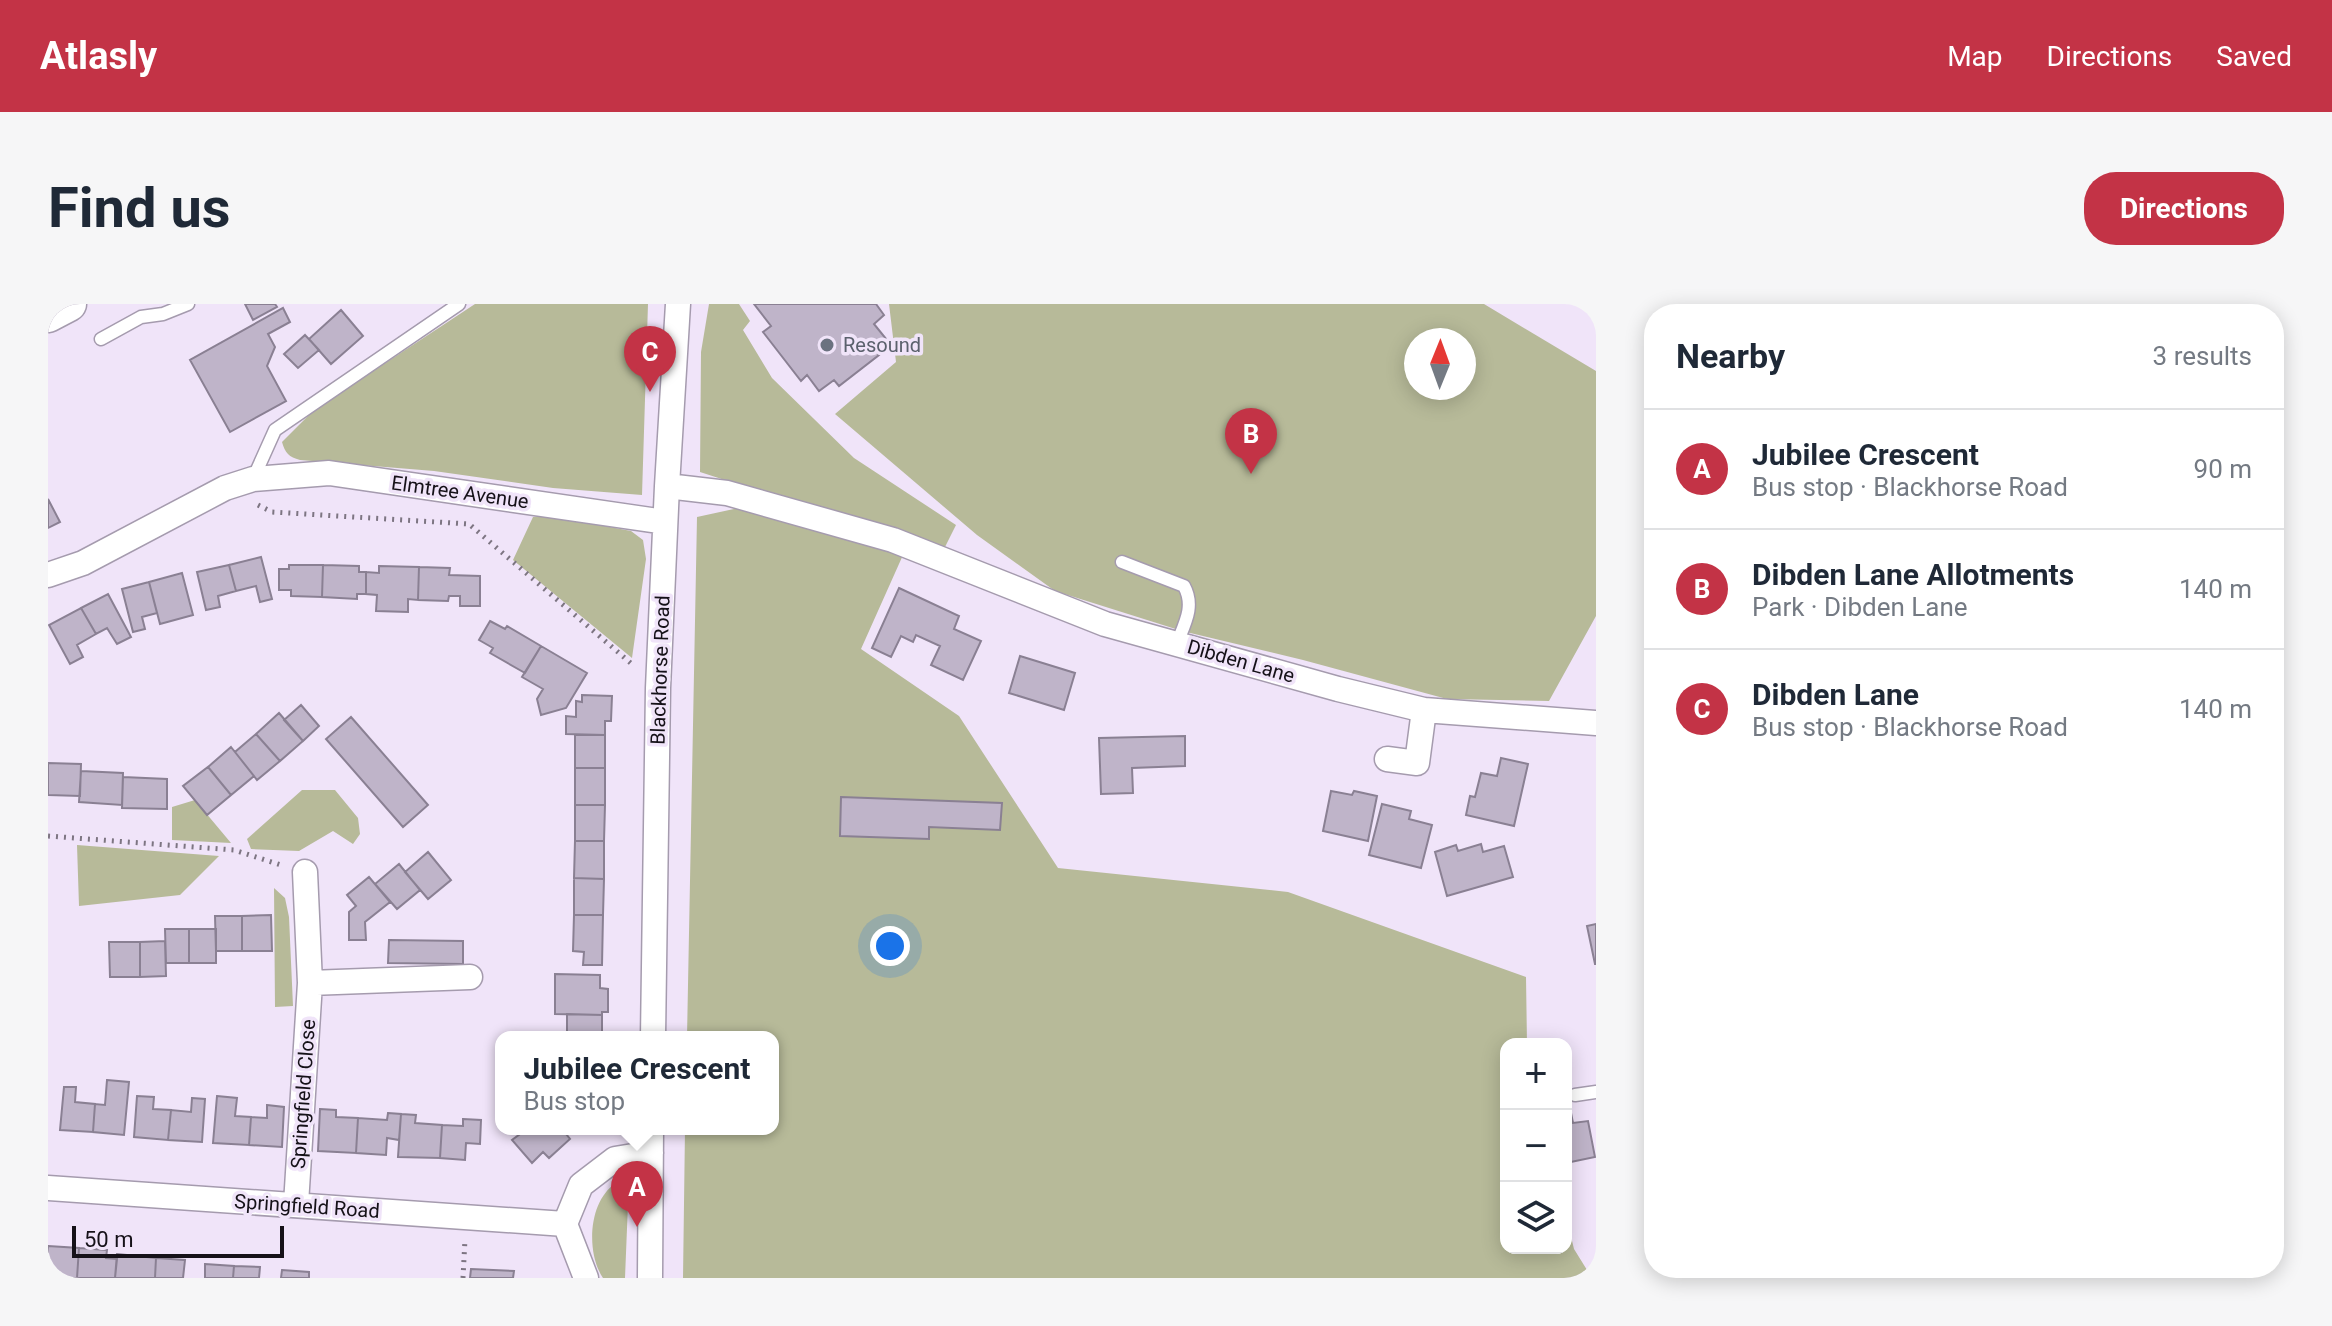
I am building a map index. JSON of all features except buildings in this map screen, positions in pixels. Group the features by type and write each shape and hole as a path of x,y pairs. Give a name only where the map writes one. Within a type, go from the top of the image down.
{"street":[{"path":"48,315 69,304"},
{"name":"Blackhorse Road","path":"653,1031 658,688 678,304"},
{"name":"Elmtree Avenue","path":"48,575 83,563 225,488 253,479 329,473 665,522"},
{"name":"Dibden Lane","path":"667,486 727,493 893,540 1105,624 1338,689 1424,710 1596,723"},
{"path":"1387,759 1417,763 1424,710"},
{"name":"Springfield Close","path":"296,1204 310,983 305,872"},
{"path":"310,983 470,977"},
{"path":"586,1278 565,1224 581,1185 615,1159 651,1141 650,1278"},
{"name":"Springfield Road","path":"48,1188 565,1224"}],"lane":[{"path":"134,304 141,317"},
{"path":"101,339 141,317 163,314 188,304"},
{"path":"253,479 275,430 459,304"},
{"path":"1122,562 1184,586 1190,597 1190,607 1177,643"},
{"path":"1575,1095 1596,1092"}],"path":[{"path":"225,488 272,512 469,524 658,688"},
{"path":"48,836 234,850 305,872"},
{"path":"463,1278 466,1218"}],"green space":[{"path":"475,304 648,304 642,495 553,488 434,471 300,460 286,452 282,442 314,410"},
{"path":"709,304 739,304 750,321 743,330 772,378 854,458 956,525 943,551 700,472 701,352"},
{"path":"889,304 1484,304 1596,371 1596,616 1549,701 1447,699 1182,631 1055,591 977,535 835,414 896,362"},
{"path":"743,507 903,555 861,649 959,716 1058,868 1288,892 1526,977 1527,1038 1500,1038 1500,1254 1572,1254 1572,1241 1592,1278 683,1278 685,1135 779,1135 779,1031 687,1031 697,517"},
{"path":"547,515 631,531 643,540 646,559 632,658 513,560 533,517"},
{"path":"302,790 335,790 358,818 360,834 353,844 333,831 299,851 251,849 247,839"},
{"path":"195,800 231,843 172,840 172,807"},
{"path":"77,845 219,856 180,895 79,906"},
{"path":"274,888 285,898 289,917 293,1006 275,1007"},
{"path":"629,1179 625,1278 603,1278 592,1242 595,1214 607,1191 616,1183"}],"place":[{"name":"Resound","path":"827,345"},
{"name":"Dibden Lane","path":"650,392"},
{"name":"Dibden Lane Allotments","path":"1251,474"},
{"name":"Jubilee Crescent","path":"637,1227"}]}
